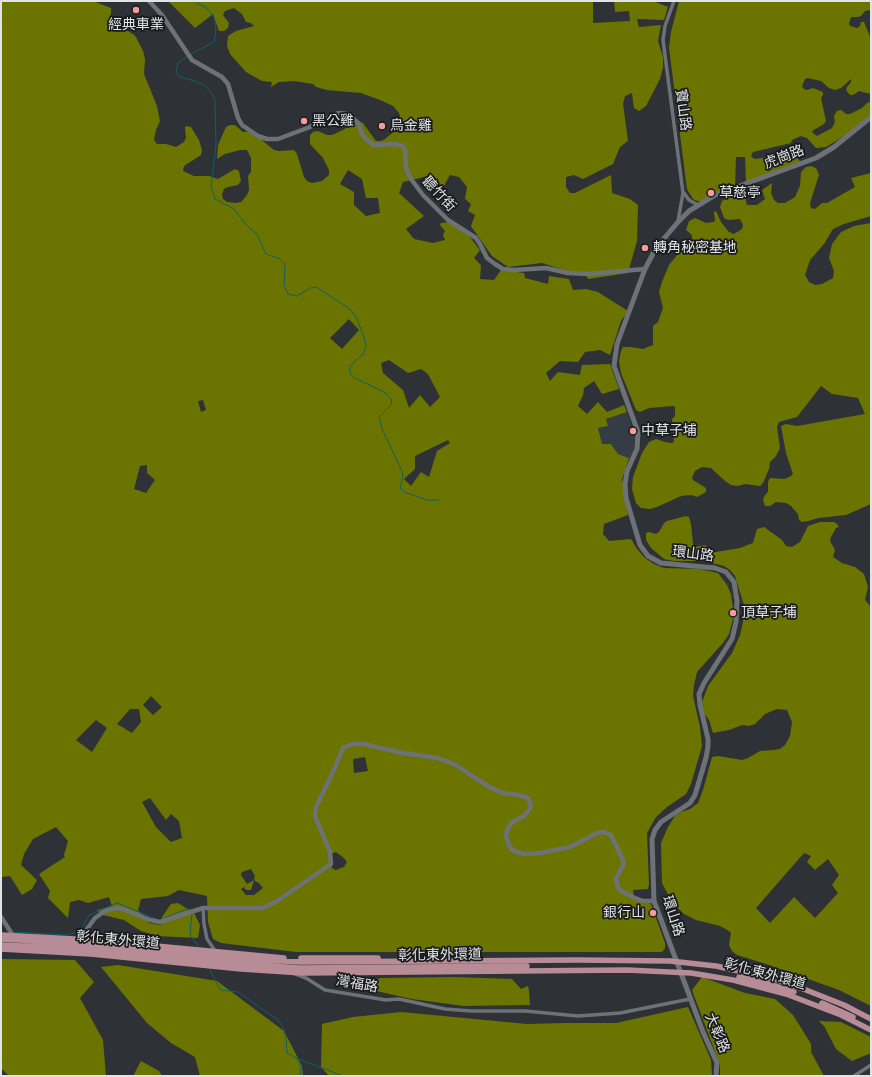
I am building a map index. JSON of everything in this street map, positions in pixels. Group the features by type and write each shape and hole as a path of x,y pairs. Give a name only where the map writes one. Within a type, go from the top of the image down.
{"main road":[{"name":"虎崗路","path":"698,205 715,195 816,158 834,147 871,116"},
{"name":"環山路","path":"690,999 654,901 652,839 654,830 661,822 690,803 694,795 706,758 708,746 699,694 704,683 732,639 736,622 737,601 734,582 726,572 715,568 660,563 648,556 640,545 626,498 625,484 627,471 637,449 638,432 614,366 614,358 617,344 645,269 656,248 678,222 689,211 698,205"},
{"path":"1,935 92,940 262,956 523,963"},
{"name":"彰化東外環道","path":"1,939 74,943 242,959 301,962 523,963 611,969 661,969 734,973"},
{"name":"彰化東外環道","path":"1,945 72,948 300,968 523,963 610,958 676,960 734,973 770,978 871,1019"},
{"path":"1,949 91,954 290,972 523,963"},
{"path":"734,973 769,988 805,993 843,1008 871,1015"},
{"name":"大彰路","path":"690,999 717,1063 716,1076"},
{"name":"彰化東外環道","path":"843,1008 871,1026"},
{"path":"843,1008 871,1030"}],"street":[{"name":"聽竹街","path":"149,1 162,15 192,60 222,77 228,84 238,118 242,125 258,136 267,139 278,139 310,127 338,113 349,114 359,124 361,132 366,139 373,145 396,144 402,146 405,150 406,168 410,179 423,195 448,220 476,238 487,258 503,269 514,270 546,268 568,273 588,274 645,269"},
{"name":"寶山路","path":"674,1 665,26 663,40 683,193 678,222"},
{"path":"683,193 689,200 698,205"},
{"path":"1,917 17,941 25,943 67,945 79,940 95,918 110,909 123,909 150,920 160,922 203,908 263,908 277,901 331,864 330,852 315,816 316,807 343,748 352,744 363,744 403,753 438,758 456,765 503,793 528,798 531,805 530,809 524,816 511,824 507,831 506,836 508,842 511,848 517,852 524,854 550,852 570,847 597,833 604,832 611,835 623,860 623,865 616,880 618,888 621,891 643,901 654,901"},
{"name":"灣福路","path":"203,908 207,939 216,952 224,956 279,963 290,972 306,978 326,990 386,1000 399,999 445,1009 471,1011 525,1011 578,1016 620,1012 690,999"},
{"path":"854,1076 871,1066"}],"shaded area":[{"path":"1,1 93,1 111,8 108,22 110,27 124,29 133,34 143,51 145,59 144,74 157,106 160,121 154,140 157,144 166,144 176,147 184,142 186,138 186,126 191,127 199,140 202,150 201,155 184,166 183,171 194,176 209,176 218,179 235,169 239,171 241,181 238,185 224,189 222,194 223,199 227,202 236,203 241,202 249,190 248,176 251,172 251,158 247,150 240,150 225,154 217,159 218,145 226,127 235,125 243,132 252,131 257,133 263,141 274,150 294,150 297,154 304,177 307,181 312,183 322,181 329,175 329,170 323,158 310,144 310,135 313,132 318,131 327,135 332,135 345,129 346,119 350,117 363,123 376,141 381,141 396,130 402,123 399,113 393,106 361,93 327,90 316,87 313,84 294,81 279,82 271,87 272,82 262,81 246,72 230,54 227,46 228,36 236,31 254,26 251,23 246,22 242,14 234,8 225,11 223,15 229,23 228,28 224,31 219,31 213,14 195,28 168,1 593,1 593,23 630,21 629,11 615,12 614,1 653,1 668,7 664,20 637,19 639,27 661,25 658,41 663,57 663,68 660,79 646,106 639,111 634,108 632,93 625,96 623,104 628,141 620,147 613,164 583,179 574,175 566,177 566,187 570,193 575,193 611,175 612,193 630,199 638,205 637,241 628,273 588,279 585,272 570,272 542,263 508,267 492,256 471,226 475,215 468,211 471,204 465,199 467,187 459,177 450,175 441,191 428,176 403,182 399,193 424,216 406,229 414,239 433,243 445,240 443,235 445,231 440,225 441,223 450,222 466,232 480,250 474,258 481,265 480,279 494,280 501,270 524,273 525,278 548,284 549,276 569,279 573,290 586,289 598,292 628,311 621,321 610,355 600,350 585,352 578,362 560,361 546,373 550,381 558,372 580,375 582,365 610,364 619,389 602,394 594,381 584,388 583,395 578,406 587,414 598,402 607,412 624,405 627,412 606,419 608,426 598,428 602,444 611,444 618,454 629,458 622,479 628,515 604,524 603,534 609,541 631,539 645,558 664,568 699,569 718,573 727,585 731,594 734,615 729,634 723,643 697,672 694,685 693,696 700,727 702,746 691,784 686,794 667,807 656,817 647,833 648,889 633,890 634,897 651,904 665,943 665,948 662,952 296,952 221,943 213,939 208,922 207,896 179,890 168,896 141,899 138,910 149,923 161,925 162,917 171,904 178,903 194,913 200,925 198,938 157,936 141,931 124,920 103,915 97,910 112,906 109,897 88,903 79,900 70,902 68,918 48,898 50,891 39,874 65,857 64,855 68,841 56,827 33,839 24,854 21,865 37,880 32,889 22,895 10,876 1,877","holes":["348,170 362,179 366,198 378,198 380,213 366,216 354,205 354,192 340,184","349,319 359,330 342,349 330,338","389,360 408,373 421,369 428,374 440,397 430,407 420,395 409,408 403,390 383,373 381,363","203,400 206,410 201,412 198,401","448,440 450,443 437,451 429,477 421,472 411,486 404,479 415,469 415,456","147,465 147,473 155,480 146,493 134,489 140,466","151,696 162,707 153,715 143,705","130,709 139,709 141,722 132,733 117,724","96,720 107,728 92,752 76,740","365,757 368,771 354,773 353,759","150,798 166,820 171,814 179,821 182,838 171,842 156,827 142,802","336,852 347,862 344,867 336,870 332,868 330,854","251,869 255,876 254,879 263,888 254,895 246,895 241,889 244,887 246,890 251,890 254,880 247,884 241,875 242,872"]},
{"path":"679,1 871,1 871,10 865,11 861,16 851,17 849,23 850,26 857,28 860,26 861,22 864,22 871,39 871,94 859,91 853,95 850,95 846,90 851,82 851,79 841,88 835,90 829,88 821,81 808,78 805,79 802,86 807,90 813,88 823,92 821,98 826,121 824,124 812,131 817,136 832,128 835,122 834,116 837,111 841,110 846,114 850,114 871,102 871,114 846,135 826,147 816,148 807,138 801,136 792,140 791,143 753,152 751,156 756,159 779,155 790,149 800,161 794,165 746,183 745,157 736,157 735,187 702,201 693,199 687,189 669,48 671,32"},
{"path":"811,166 816,168 819,175 810,203 811,208 815,209 822,203 827,203 855,187 851,178 871,173 871,216 833,229 824,244 810,260 805,275 809,282 815,285 822,284 833,278 834,271 829,258 832,244 841,232 854,226 871,223 871,504 846,515 818,518 802,522 799,520 798,514 786,503 776,502 770,506 765,506 763,500 768,492 768,482 770,478 785,479 793,474 786,453 781,426 786,424 797,426 865,414 858,398 832,394 821,386 797,417 779,422 777,427 780,448 776,456 770,462 769,469 763,483 760,486 745,484 738,486 731,485 711,468 702,467 695,471 692,478 706,488 706,492 697,497 691,495 681,496 650,509 641,508 636,503 632,489 633,477 642,453 649,442 656,439 665,442 674,442 672,419 675,416 675,407 649,408 640,412 636,410 621,373 619,361 621,351 623,347 643,349 653,345 653,326 658,322 663,308 659,292 669,265 692,239 692,235 686,230 689,221 695,218 706,223 713,222 715,221 714,212 716,211 721,222 729,232 734,234 742,229 743,225 740,219 728,220 724,218 720,207 722,201 726,198 738,195 745,197 747,205 757,205 765,199 762,190 772,183 771,193 774,200 778,203 785,203 795,197 800,186 801,172 806,167"},
{"path":"627,412 635,439 633,453 629,458 618,454 611,444 602,444 598,427 608,426 606,419"},
{"path":"686,516 689,517 693,544 695,547 705,545 713,552 740,548 753,543 757,529 764,527 782,540 786,546 792,547 800,542 808,526 820,522 834,522 839,527 836,528 830,541 835,550 833,557 842,563 855,567 864,574 868,587 865,600 871,607 871,1006 839,990 737,955 732,951 729,945 731,933 729,931 720,926 696,920 684,914 672,902 662,883 661,843 675,816 690,809 698,803 712,757 718,756 742,760 760,751 780,749 785,745 790,736 792,722 787,710 777,709 765,714 755,724 749,726 742,725 729,730 713,733 709,720 703,712 702,702 708,686 732,653 740,635 743,622 744,605 735,576 724,566 704,561 674,561 664,559 651,548 646,540 646,533 649,532 656,534 667,521","holes":["804,853 811,856 807,862 815,870 828,859 839,875 832,885 838,893 815,918 794,897 770,923 756,908"]},
{"path":"1,959 75,960 94,982 80,998 103,1040 106,1076 9,1076 1,1070"},
{"path":"118,965 217,981 284,1031 302,1066 303,1076 200,1076 195,1057 171,1043 147,1023 101,967"},
{"path":"455,977 512,979 521,989 528,986 530,1005 464,1006 412,999 354,986 358,981 370,984 380,978"},
{"path":"702,977 745,993 775,999 793,1015 811,1044 811,1052 824,1076 720,1076 720,1065 692,990"},
{"path":"688,1007 711,1060 712,1076 329,1076 321,1067 322,1024 353,1017 401,1012 527,1024 616,1023"},
{"path":"819,1021 841,1022 871,1037 871,1053 852,1061 836,1049 824,1026"},
{"path":"141,1061 159,1071 162,1076 133,1076"}],"waterway":[{"path":"191,54 214,42 216,29 214,17 207,8 195,1"},
{"path":"188,56 178,63 176,73 180,77 195,81 205,86 211,92 215,100 216,146 211,186 215,199 234,209 247,226 257,234 266,254 280,259 285,264 284,285 288,294 297,296 310,288 316,287 350,309 356,317 364,337 366,347 363,354 350,367 350,374 355,378 386,393 391,399 392,404 379,417 382,429 402,471 403,477 400,488 404,492 427,500 439,500"},
{"path":"14,932 68,935 77,932 83,926 89,915 117,903 156,919"},
{"path":"162,919 187,909 190,911"},
{"path":"192,913 190,931 191,936 199,947"},
{"path":"209,968 221,990 238,992 278,1020 283,1027 286,1038 287,1053 296,1058 299,1062 301,1068 300,1076"},
{"path":"296,1058 343,1076"}],"place":[{"name":"經典車業","path":"136,10"},
{"name":"黑公雞","path":"304,121"},
{"name":"烏金雞","path":"382,126"},
{"name":"草慈亭","path":"711,193"},
{"name":"轉角秘密基地","path":"645,248"},
{"name":"中草子埔","path":"633,431"},
{"name":"頂草子埔","path":"733,613"},
{"name":"銀行山","path":"653,913"}]}
